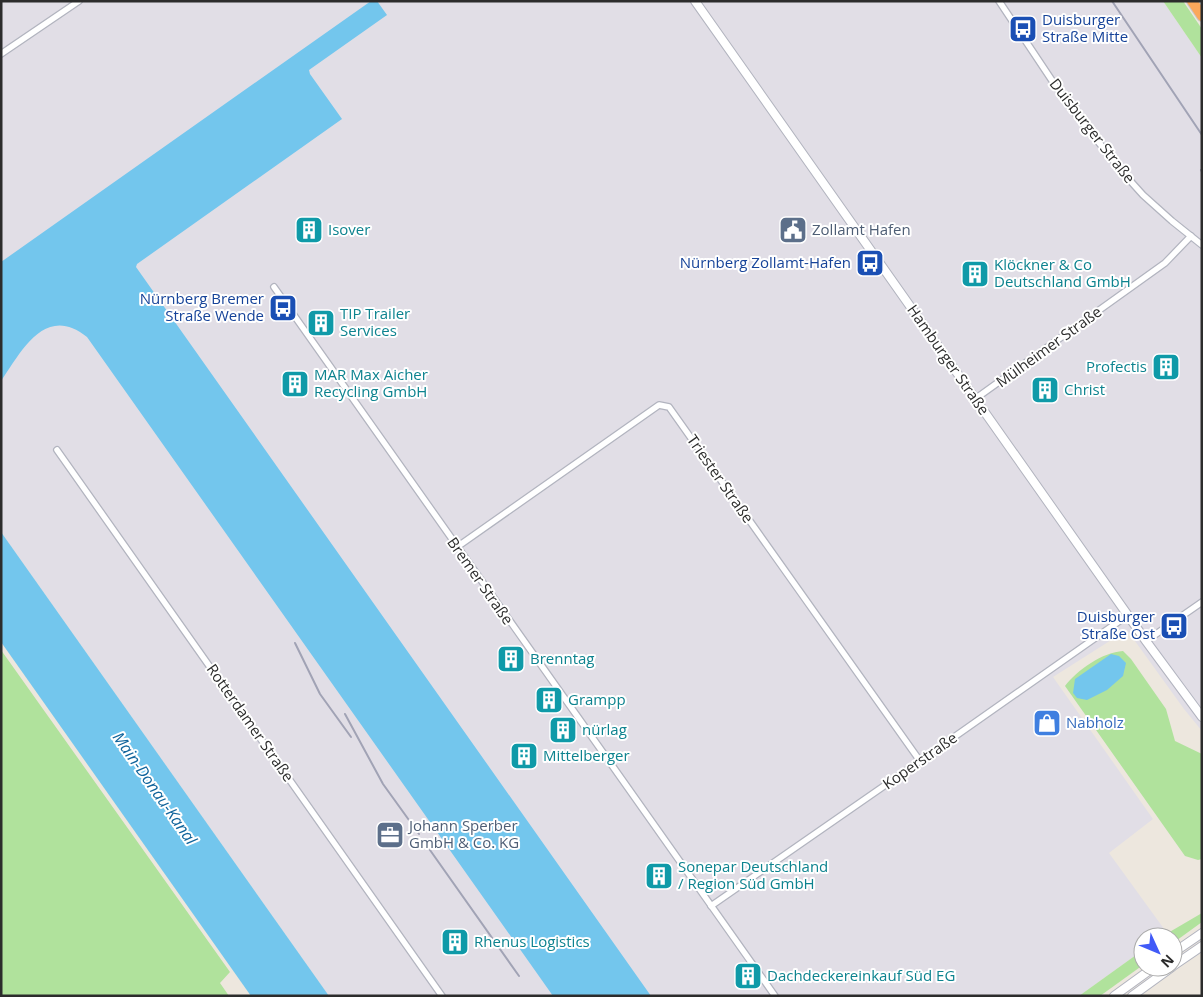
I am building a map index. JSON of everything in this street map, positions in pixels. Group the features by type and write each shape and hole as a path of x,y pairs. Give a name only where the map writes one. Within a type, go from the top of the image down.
{"highway":[{"path":"1192,1 1202,16"}],"street":[{"path":"1,54 79,1"},
{"name":"Hamburger Straße","path":"695,1 1146,642 1202,717"},
{"name":"Duisburger Straße","path":"999,1 1047,74 1091,132 1143,195 1202,245"},
{"name":"Mülheimer Straße","path":"975,399 1165,263 1190,236"},
{"name":"Bremer Straße","path":"274,287 775,996"},
{"name":"Triester Straße","path":"457,547 659,405 669,407 920,761"},
{"name":"Rotterdamer Straße","path":"57,450 442,996"},
{"path":"1146,642 1202,602"},
{"name":"Koperstraße","path":"711,906 1128,615"},
{"path":"1183,946 1202,933"},
{"path":"1183,960 1202,946"},
{"path":"1114,996 1125,992 1142,977"},
{"path":"1132,996 1159,977"}],"shaded area":[{"path":"1,1 1163,1 1202,58 1202,731 1127,630 1053,677 1153,819 1109,853 1163,927 1133,927 1133,957 1079,996 329,996 1,532"}],"green space":[{"path":"1163,1 1183,1 1202,29 1202,58"},
{"path":"1,650 230,972 220,983 229,996 1,996"},
{"path":"1123,651 1131,659 1166,709 1175,741 1202,754 1202,859 1198,860 1185,856 1065,686 1083,668 1099,658"},
{"path":"1202,913 1202,922 1183,936 1183,927 1178,927"},
{"path":"1133,957 1133,972 1100,996 1079,996"}],"water":[{"path":"371,1 377,1 387,15 309,70 342,119 137,264 136,267 651,996 553,996 87,337 72,328 59,325 47,328 26,345 1,381 1,262"},
{"name":"Main-Donau-Kanal","path":"1,532 329,996 251,996 1,642"},
{"path":"1111,654 1119,656 1126,663 1123,676 1107,690 1087,700 1077,698 1073,693 1075,679"}],"railway":[{"path":"1112,1 1202,135"},
{"path":"295,643 320,694 351,737"},
{"path":"345,714 383,784 419,834"},
{"path":"425,843 519,976"}],"place":[{"name":"Duisburger Straße Mitte","path":"1023,29"},
{"name":"Isover","path":"309,230"},
{"name":"Zollamt Hafen","path":"793,230"},
{"name":"Nürnberg Zollamt-Hafen","path":"870,263"},
{"name":"Klöckner & Co Deutschland GmbH","path":"975,274"},
{"name":"Nürnberg Bremer Straße Wende","path":"283,308"},
{"name":"TIP Trailer Services","path":"321,323"},
{"name":"Profectis","path":"1166,367"},
{"name":"MAR Max Aicher Recycling GmbH","path":"295,384"},
{"name":"Christ","path":"1045,390"},
{"name":"Duisburger Straße Ost","path":"1174,626"},
{"name":"Brenntag","path":"511,659"},
{"name":"Grampp","path":"549,700"},
{"name":"Nabholz","path":"1047,723"},
{"name":"nürlag","path":"563,730"},
{"name":"Mittelberger","path":"524,756"},
{"name":"Johann Sperber GmbH & Co. KG","path":"390,835"},
{"name":"Sonepar Deutschland / Region Süd GmbH","path":"659,876"},
{"name":"Rhenus Logistics","path":"455,942"},
{"name":"Dachdeckereinkauf Süd EG","path":"748,976"}]}
